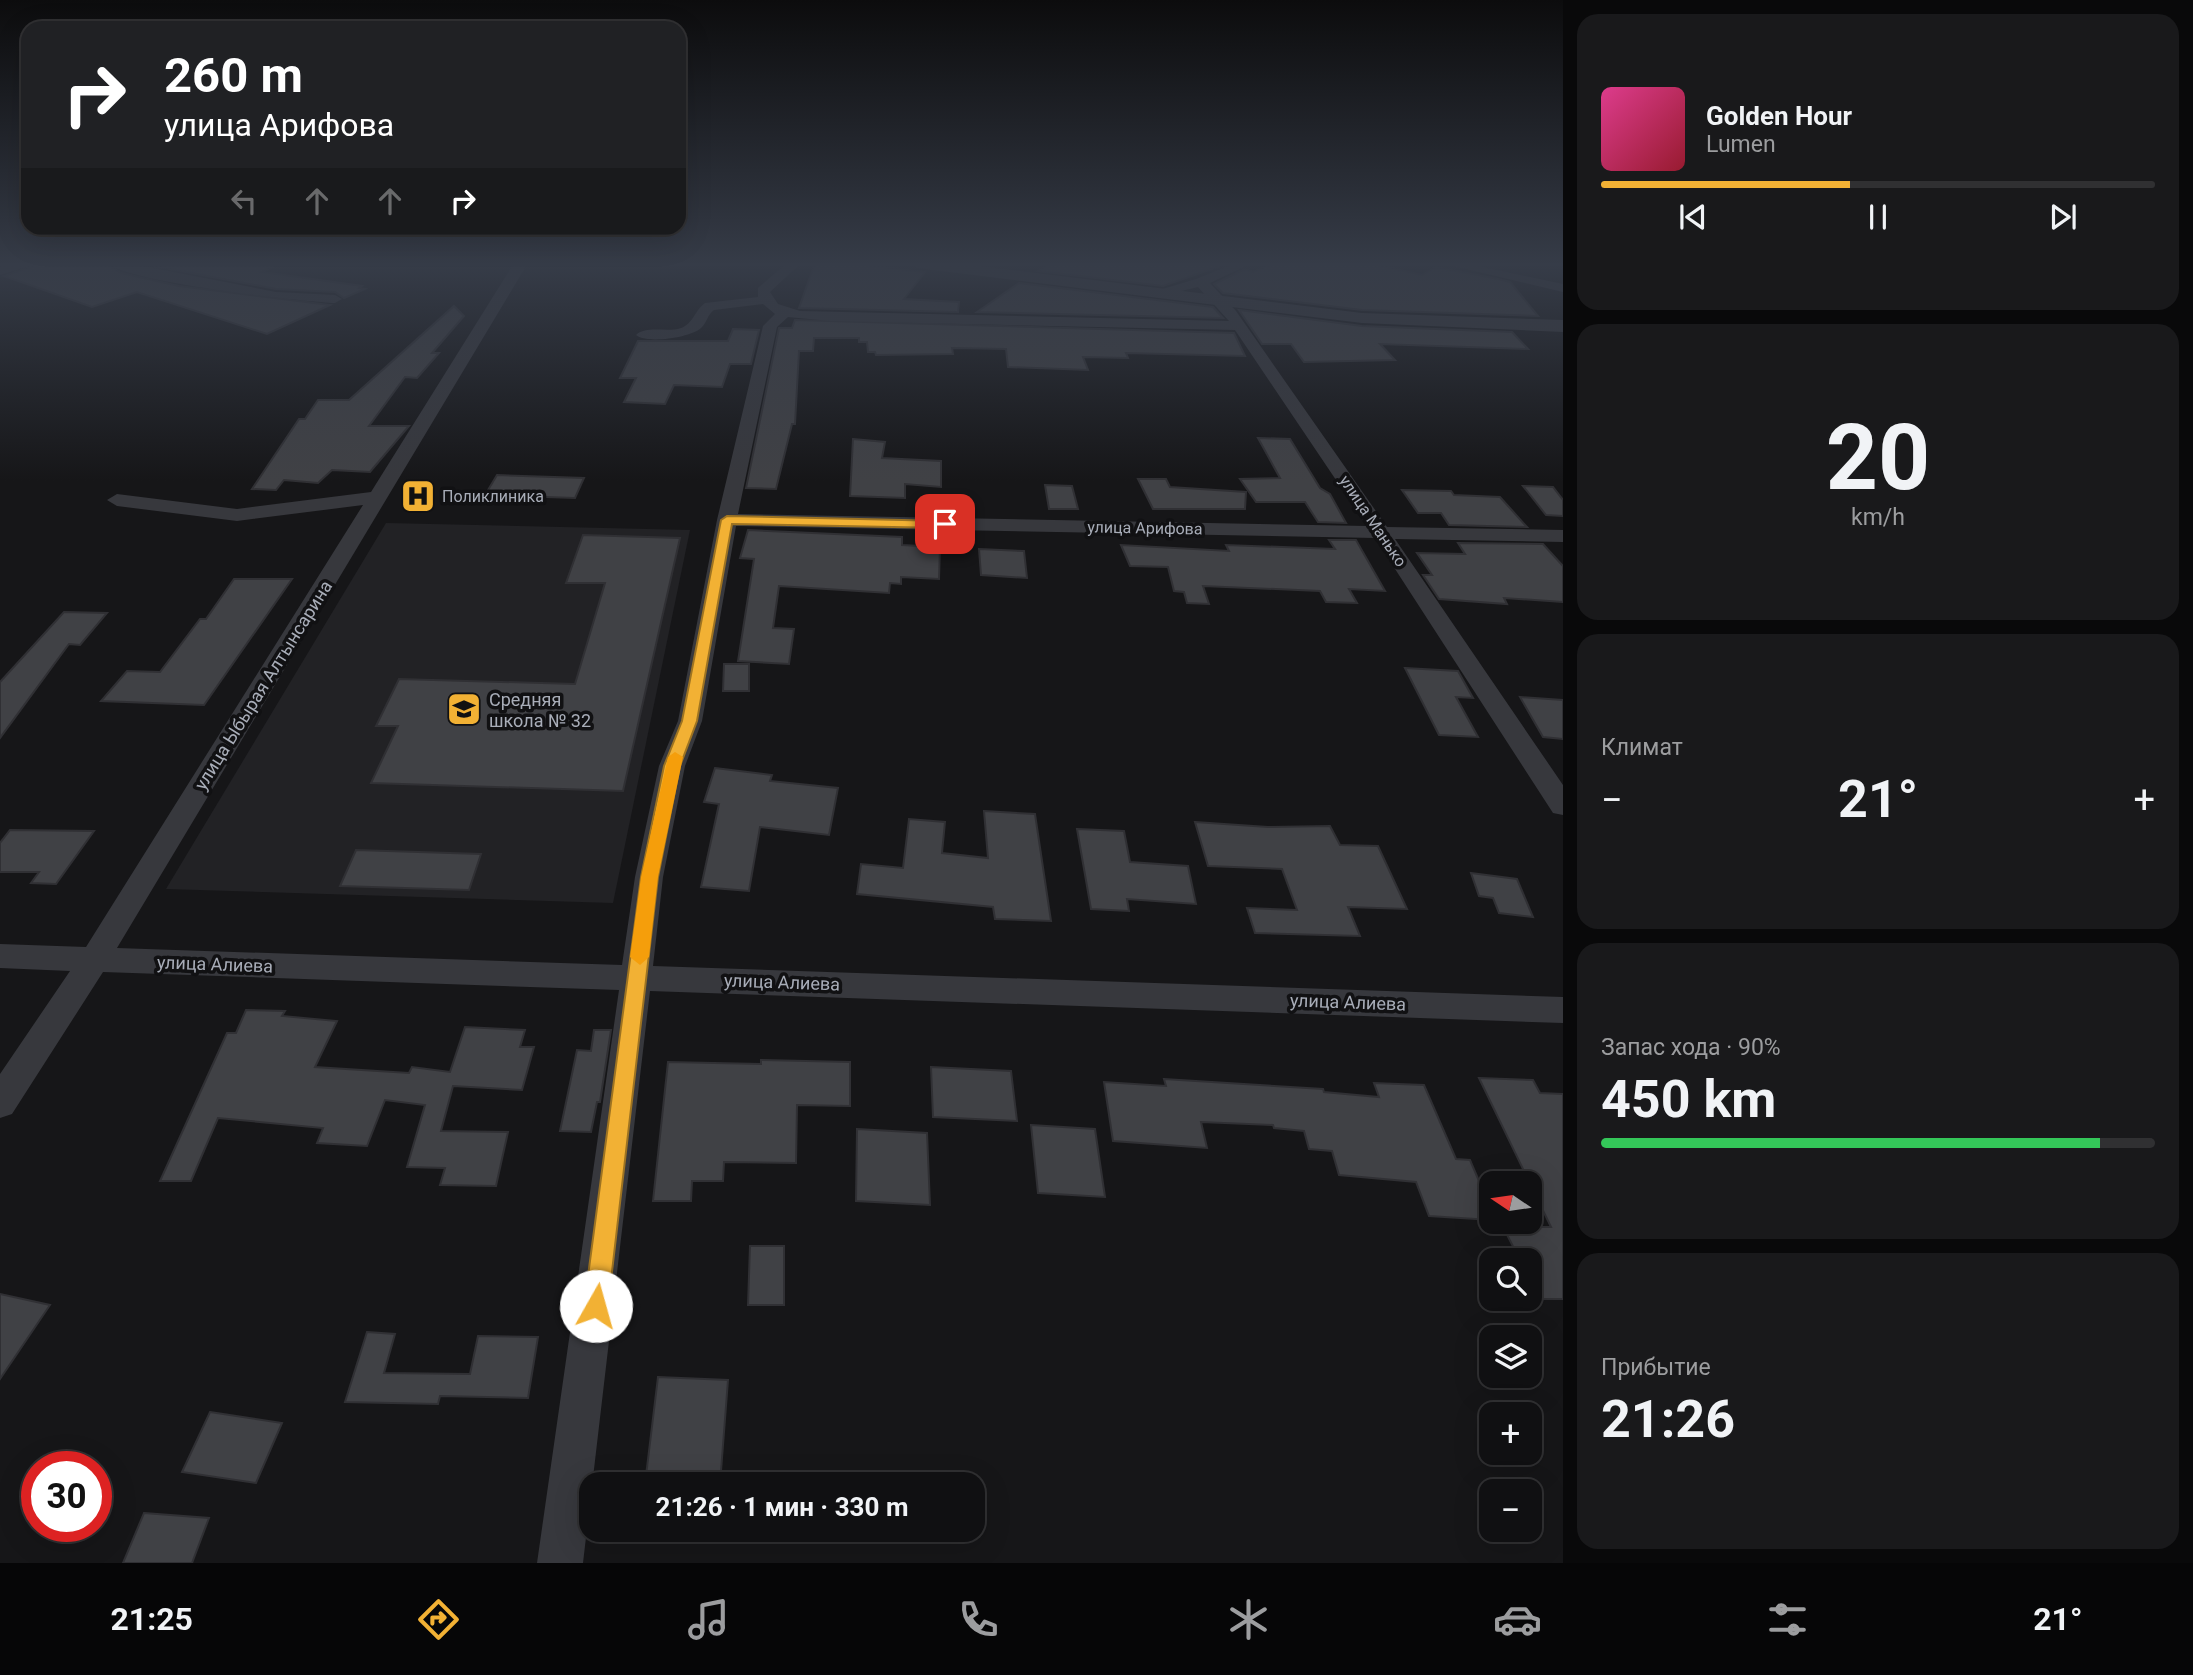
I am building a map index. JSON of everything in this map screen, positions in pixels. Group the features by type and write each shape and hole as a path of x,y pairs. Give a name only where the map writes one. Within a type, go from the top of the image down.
{"street":[{"name":"улица Ыбырая Алтынсарина","path":"0,1102 94,960 379,498 474,336"},
{"path":"560,1563 649,877 672,766 690,721 727,520 768,336"},
{"name":"улица Манько","path":"1245,336 1381,533 1563,806"},
{"path":"117,500 237,515 379,498"},
{"name":"улица Арифова","path":"727,520 1563,536"},
{"name":"улица Алиева","path":"0,956 1563,1010"}],"shaded area":[{"name":"Средняя школа № 32","path":"386,523 690,530 613,903 166,889"}],"building":[{"path":"421,336 447,336 432,353 439,353 417,378 405,377 369,426 409,426 370,472 332,470 318,483 284,480 276,490 252,489 299,419 305,419 318,400 349,400"},
{"path":"730,336 758,336 751,364 730,364 722,387 674,385 665,404 624,402 636,378 620,378 638,341 728,341"},
{"path":"777,336 1235,336 1245,356 1126,353 1128,358 1083,357 1088,370 1008,367 1006,349 952,348 953,354 876,355 875,352 868,352 867,342 859,342 859,338 814,338 813,351 799,351 795,424 792,424 776,489 746,488"},
{"path":"1257,336 1516,336 1528,349 1380,344 1395,360 1304,362 1291,344 1262,344"},
{"path":"1258,438 1290,439 1320,488 1330,494 1346,523 1318,522 1305,502 1256,502 1240,479 1280,478"},
{"path":"853,439 885,442 882,458 941,461 941,487 905,484 905,498 850,496"},
{"path":"497,475 584,478 575,498 485,495"},
{"path":"1138,479 1166,479 1170,487 1246,492 1245,509 1153,509"},
{"path":"1045,485 1072,486 1078,509 1049,509"},
{"path":"1523,486 1553,487 1563,500 1563,516 1546,515"},
{"path":"1402,490 1451,491 1454,495 1500,497 1527,527 1449,525 1441,513 1418,513"},
{"path":"748,530 902,537 902,545 940,547 939,579 901,577 901,584 890,583 889,593 779,586 773,628 794,629 789,664 738,661 754,559 740,558"},
{"path":"583,535 680,538 623,791 371,783 398,726 376,726 399,679 575,684 605,583 566,583"},
{"path":"1329,540 1356,540 1385,591 1349,589 1357,603 1326,602 1320,591 1203,586 1209,604 1187,603 1184,592 1174,591 1168,567 1130,566 1121,545 1229,551 1226,545 1335,549"},
{"path":"1458,543 1543,544 1563,566 1563,602 1504,598 1507,604 1439,599 1423,575 1432,575 1417,553 1465,554"},
{"path":"979,549 1024,551 1027,578 981,575"},
{"path":"234,579 292,579 204,705 101,701 127,671 160,672 200,619 206,619"},
{"path":"64,612 107,613 80,645 69,644 0,738 0,682"},
{"path":"724,664 749,664 749,691 723,691"},
{"path":"1405,668 1458,671 1473,698 1456,697 1478,737 1439,735"},
{"path":"1520,697 1563,700 1563,739 1543,737"},
{"path":"715,768 772,775 770,781 838,788 829,835 760,827 749,891 701,887 719,804 704,802"},
{"path":"984,811 1035,814 1051,921 995,919 993,907 857,894 861,864 903,868 909,819 945,822 942,853 988,858"},
{"path":"1195,822 1268,827 1330,826 1340,845 1378,846 1407,909 1348,907 1360,936 1255,933 1247,908 1297,910 1282,869 1208,866"},
{"path":"1077,829 1124,831 1130,862 1188,866 1196,904 1127,899 1129,911 1091,909"},
{"path":"10,830 94,831 56,884 31,883 39,872 0,872 0,843"},
{"path":"356,850 481,854 469,890 340,886"},
{"path":"1471,873 1517,879 1533,917 1499,913 1493,898 1479,896"},
{"path":"246,1010 285,1011 282,1016 337,1021 315,1067 409,1073 412,1067 450,1072 465,1027 525,1030 520,1047 534,1047 522,1090 453,1086 441,1131 508,1132 496,1186 440,1185 445,1168 407,1167 425,1105 385,1100 367,1146 317,1143 323,1128 218,1118 191,1181 160,1181 227,1033 236,1033"},
{"path":"594,1030 611,1030 600,1102 597,1102 591,1132 560,1131 577,1050 591,1051"},
{"path":"761,1060 850,1062 850,1106 797,1105 796,1163 724,1162 723,1181 692,1181 691,1201 653,1201 668,1062 761,1064"},
{"path":"931,1067 1011,1071 1017,1121 933,1117"},
{"path":"1479,1078 1533,1080 1540,1093 1563,1094 1563,1299 1542,1299 1542,1248 1514,1248 1507,1234 1542,1234 1542,1227 1551,1227 1542,1208 1542,1171 1524,1171"},
{"path":"1164,1079 1323,1089 1324,1092 1379,1097 1374,1083 1424,1085 1456,1159 1470,1160 1479,1181 1479,1219 1429,1216 1416,1182 1339,1175 1332,1151 1309,1149 1304,1131 1274,1128 1273,1125 1201,1122 1207,1148 1113,1141 1104,1082 1166,1086"},
{"path":"1031,1125 1095,1129 1105,1197 1038,1193"},
{"path":"857,1129 927,1133 930,1205 856,1201"},
{"path":"750,1246 784,1246 784,1305 748,1305"},
{"path":"0,1294 50,1305 0,1379"},
{"path":"367,1332 395,1334 384,1373 470,1374 478,1336 538,1337 528,1398 440,1396 438,1404 345,1402"},
{"path":"658,1377 728,1380 721,1472 646,1472"},
{"path":"210,1412 282,1423 256,1483 182,1472"},
{"path":"144,1513 209,1518 192,1563 123,1563"}],"slow traffic":[{"path":"640,957 649,877 675,757"}],"place":[{"name":"Поликлиника","path":"418,496"},
{"name":"Средняя школа № 32","path":"464,709"}],"route":[{"path":"596,1306 649,877 672,766 690,721 727,520 945,524"}]}
